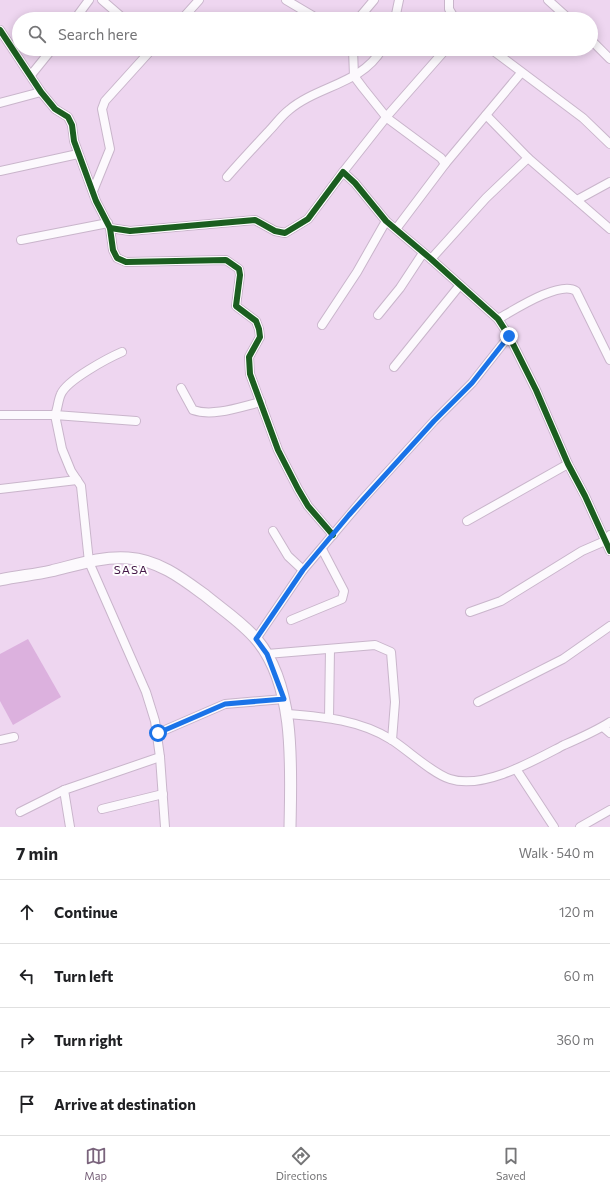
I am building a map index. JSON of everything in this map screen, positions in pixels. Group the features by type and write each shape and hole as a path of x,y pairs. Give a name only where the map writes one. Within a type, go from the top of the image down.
{"street":[{"path":"80,12 89,0"},
{"path":"102,0 116,12"},
{"path":"188,12 199,0"},
{"path":"286,0 297,3 309,12"},
{"path":"364,12 374,0"},
{"path":"396,12 399,0"},
{"path":"449,0 449,9 451,12"},
{"path":"548,0 561,12"},
{"path":"0,30 12,47"},
{"path":"598,47 610,59"},
{"path":"18,56 41,92 55,109 68,117 72,125 74,141 78,154 109,225 117,258 126,262 226,260 239,269 240,275 236,306 256,321 260,337 249,357 250,374 278,450 298,489 308,506 333,535"},
{"path":"31,75 46,56"},
{"path":"93,191 110,149 102,109 146,56"},
{"path":"353,56 354,76 387,118 441,158 445,164"},
{"path":"227,177 244,156 289,110 305,99 354,76 368,66 376,56"},
{"path":"21,240 109,225 130,231 255,220 275,231 285,233 308,219 343,172 440,56"},
{"path":"500,56 583,118 610,144"},
{"path":"396,229 445,164 521,73"},
{"path":"0,103 41,92"},
{"path":"486,115 528,158 610,229"},
{"path":"0,171 78,154"},
{"path":"431,259 486,198 528,158"},
{"path":"343,172 355,183 386,221 460,284 498,319 509,336 543,404 568,464 607,538 610,551"},
{"path":"577,200 610,182"},
{"path":"322,325 357,272 386,221"},
{"path":"378,315 400,288 423,253"},
{"path":"394,367 460,284"},
{"path":"498,319 556,290 572,288 576,291 610,360"},
{"path":"256,639 303,570 363,499 434,421 472,383 509,336"},
{"path":"122,352 92,367 66,388 61,393 55,415 62,449 81,486 89,562 146,692 158,733 165,827"},
{"path":"181,388 193,410 200,413 261,402"},
{"path":"0,415 55,415 136,421"},
{"path":"467,521 568,464"},
{"path":"0,488 77,480"},
{"path":"273,531 288,556 303,570"},
{"path":"470,612 501,601 582,551 607,538"},
{"path":"291,620 342,599 344,591 322,549"},
{"path":"0,580 41,573 108,558 129,558 161,567 182,578 233,618 256,639 267,654 284,699 288,714 291,774 290,827"},
{"path":"478,702 563,659 610,626"},
{"path":"267,654 375,645 381,646 391,652 395,702 392,740"},
{"path":"329,718 330,649"},
{"path":"158,733 225,704 284,699"},
{"path":"288,714 329,718 360,724 392,740 450,779 464,781 494,777 516,769 603,727 610,722"},
{"path":"603,727 610,733"},
{"path":"0,740 14,737"},
{"path":"20,812 64,790 160,757"},
{"path":"516,769 554,827"},
{"path":"64,790 70,827"},
{"path":"102,809 163,794"},
{"path":"580,827 610,810"}],"shaded area":[{"path":"28,639 61,697 13,725 0,701 0,654"}],"cycle path":[{"path":"0,30 12,48"},
{"path":"17,56 41,92 55,109 68,117 72,125 74,141 96,201 110,228 113,250 117,258 126,262 226,260 239,269 240,275 236,306 256,321 260,337 249,357 250,374 278,450 298,489 308,506 333,535"},
{"path":"110,228 130,231 255,220 275,231 285,233 308,219 343,172 355,183 386,221 498,319 509,336 536,390 568,464 585,496 610,551"}],"district":[{"name":"SASA","path":"131,570"}],"route":[{"path":"158,733 225,704 234,702 284,699 267,654 256,639 303,570 363,499 394,467 434,421 472,383 509,336"}]}
